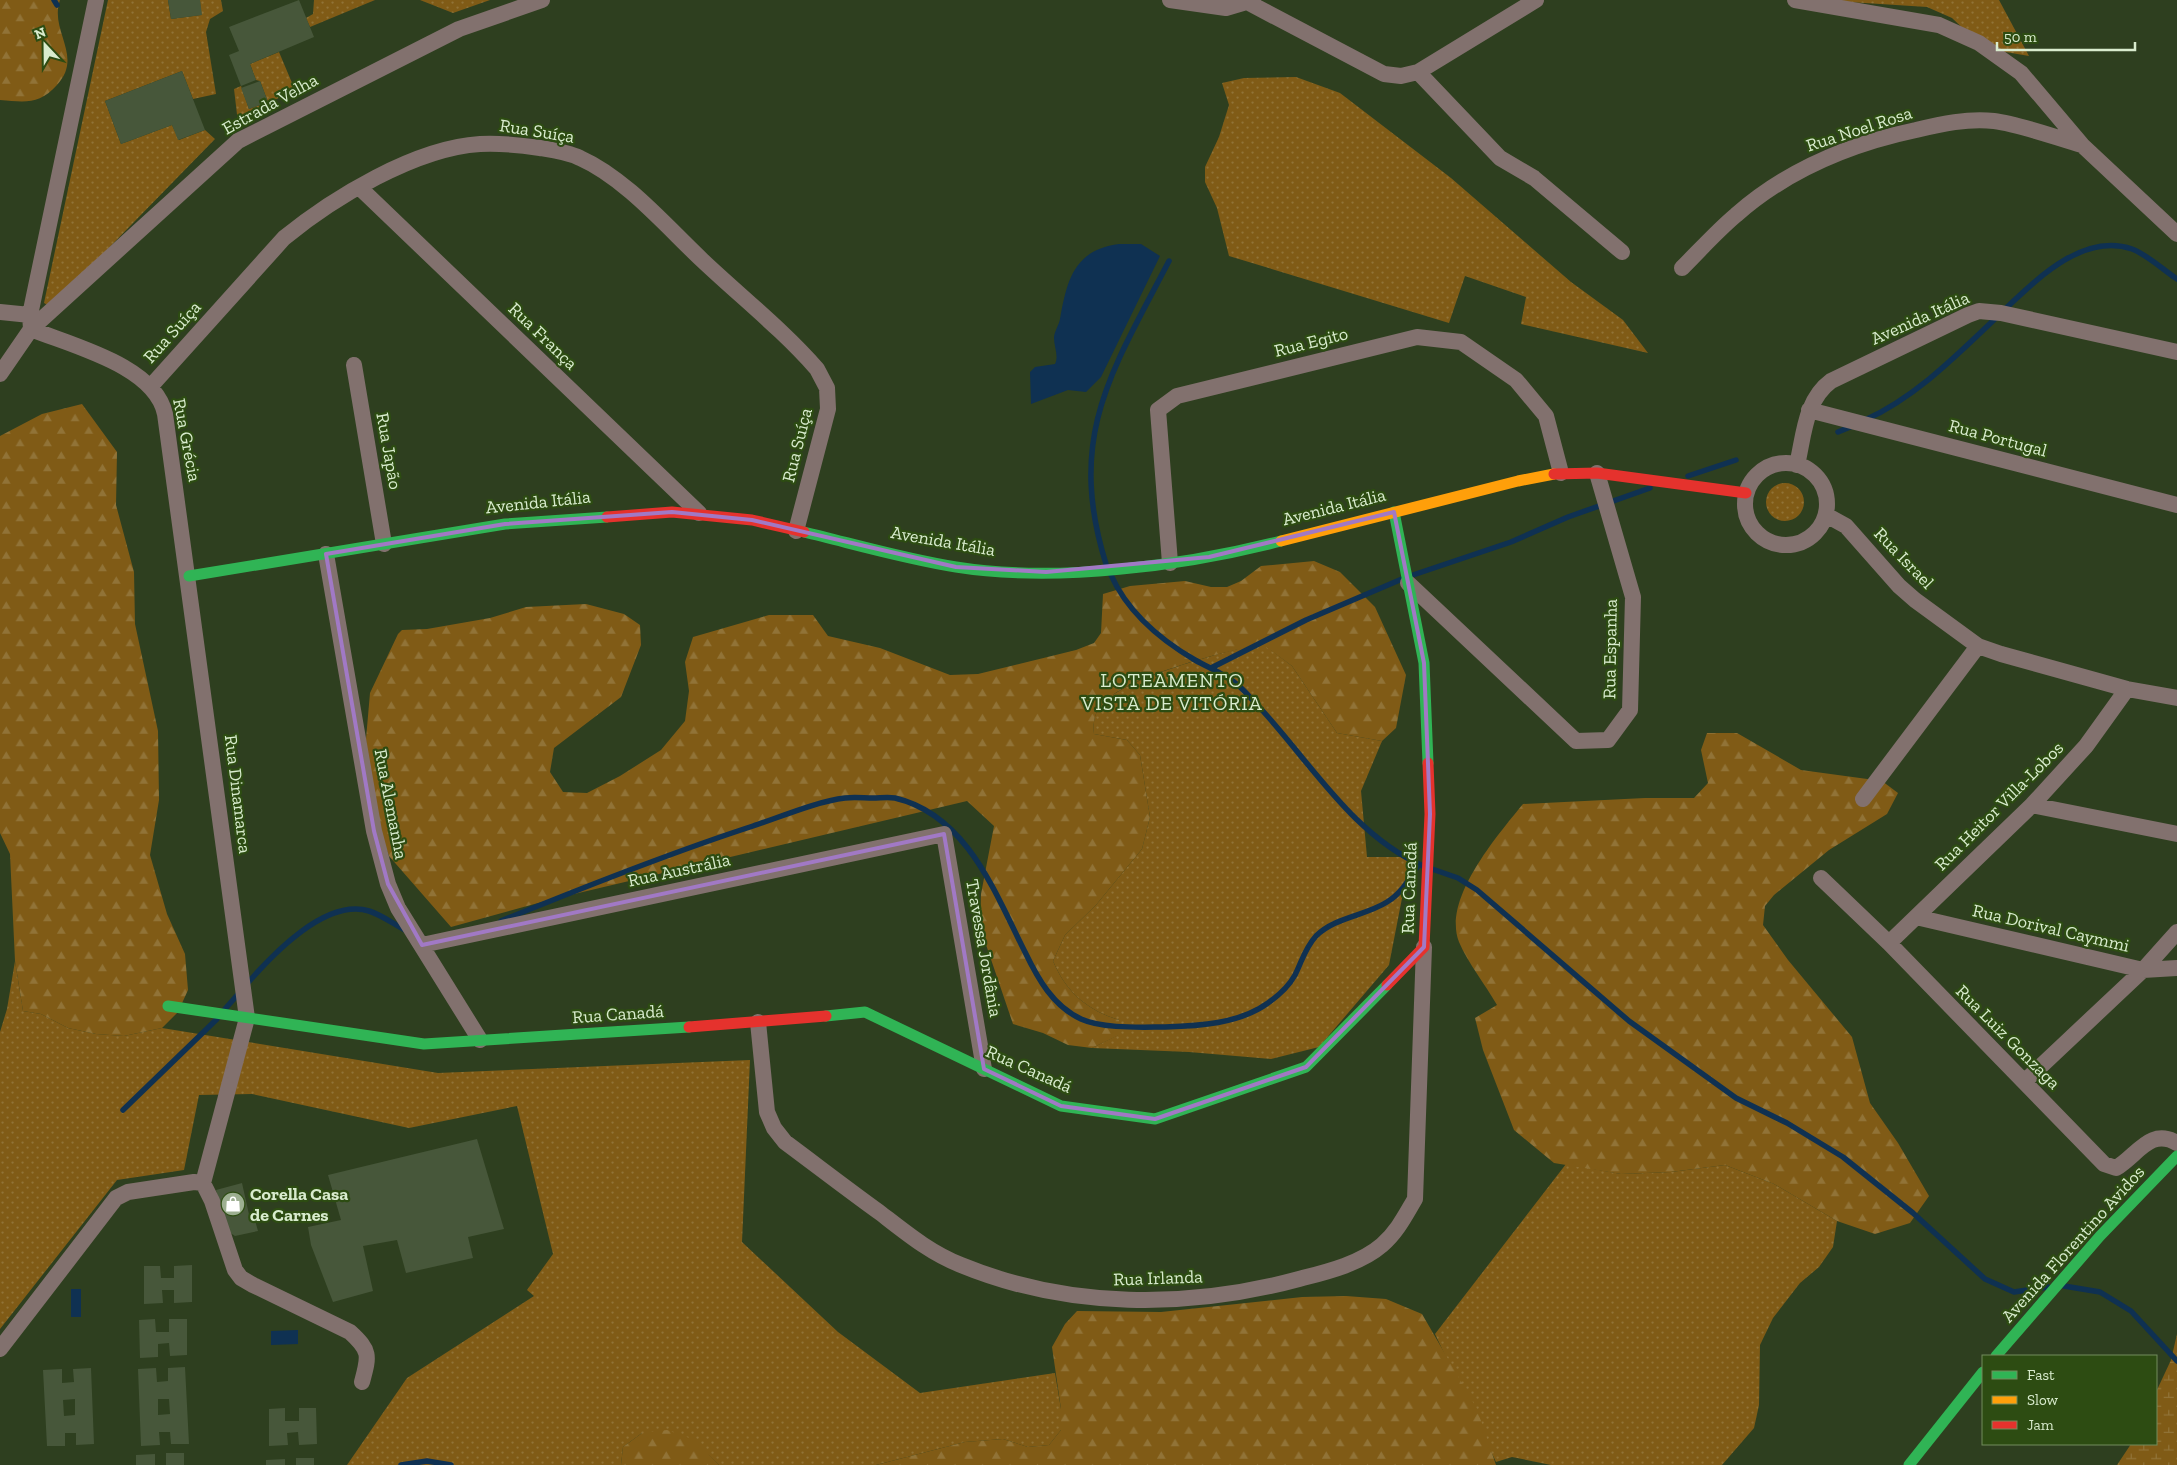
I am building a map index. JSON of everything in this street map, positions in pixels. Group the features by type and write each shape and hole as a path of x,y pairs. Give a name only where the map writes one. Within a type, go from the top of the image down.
{"street":[{"path":"30,322 96,0"},
{"name":"Estrada Velha","path":"0,374 30,322 238,142 459,29 542,0"},
{"path":"1170,0 1226,8 1251,1 1384,74 1401,76 1418,72 1536,0"},
{"path":"1795,0 1939,25 1960,33 1999,56 2020,73 2082,145 2177,234"},
{"path":"1418,72 1500,158 1534,178 1622,252"},
{"name":"Rua Noel Rosa","path":"1682,268 1736,215 1766,191 1828,156 1898,134 1953,122 1995,121 2082,145"},
{"name":"Rua Suíça","path":"151,386 284,238 308,219 359,188 394,170 448,150 478,144 499,144 558,151 580,157 623,186 810,361 822,378 827,388 828,409 796,531"},
{"name":"Rua França","path":"359,188 699,513"},
{"name":"Avenida Itália","path":"1797,464 1810,410 1822,388 1979,311 2001,312 2177,352"},
{"name":"Rua Grécia","path":"0,312 30,322 141,378 151,386 163,404 189,576"},
{"name":"Rua Egito","path":"1170,563 1158,410 1178,396 1416,337 1461,342 1516,380 1546,416 1560,473"},
{"name":"Rua Japão","path":"354,365 384,544"},
{"name":"Rua Portugal","path":"1810,410 2177,505"},
{"path":"1776,464 1797,464 1816,476 1822,484 1827,505 1826,515 1821,525 1806,540 1796,544 1774,544 1756,533 1750,524 1746,514 1746,493 1757,474 1766,468 1776,464"},
{"name":"Avenida Itália","path":"189,576 505,524 562,518 672,512 699,513 752,520 903,556 985,571 1046,572 1170,563 1248,549 1518,481 1560,473 1597,473 1746,493"},
{"name":"Rua Espanha","path":"1408,583 1576,741 1608,740 1630,710 1633,597 1597,473"},
{"name":"Rua Canadá","path":"168,1006 424,1044 758,1022 865,1012 1061,1106 1156,1119 1306,1067 1424,947 1430,814 1424,663 1394,512"},
{"name":"Rua Israel","path":"1826,515 1846,526 1899,586 1915,600 1978,646 2000,654 2127,689 2177,698"},
{"name":"Rua Alemanha","path":"326,554 380,859 398,908 480,1040"},
{"name":"Rua Dinamarca","path":"189,576 247,1018"},
{"path":"1863,799 1978,646"},
{"name":"Rua Heitor Villa-Lobos","path":"1889,943 2032,804 2086,746 2127,689"},
{"path":"2032,804 2177,834"},
{"name":"Rua Austrália","path":"422,946 944,834"},
{"name":"Travessa Jordânia","path":"944,834 984,1069"},
{"name":"Rua Luiz Gonzaga","path":"1821,878 1889,943 2104,1164 2116,1168 2155,1138 2163,1137 2177,1143"},
{"name":"Rua Dorival Caymmi","path":"1916,916 2143,970 2177,968"},
{"path":"2025,1082 2143,970 2177,932"},
{"name":"Rua Irlanda","path":"758,1022 767,1112 774,1128 785,1142 925,1247 961,1265 1050,1292 1106,1299 1150,1301 1200,1298 1257,1290 1313,1276 1349,1263 1381,1246 1400,1227 1415,1199 1424,947"},
{"path":"247,1018 203,1183 212,1201 234,1270 241,1278 350,1332 362,1342 369,1358 362,1382"},
{"name":"Avenida Florentino Avidos","path":"1997,1355 2100,1236 2177,1156"},
{"path":"0,1349 116,1198 128,1192 185,1183 203,1183"},
{"path":"1909,1465 1982,1373"}],"highlighted area":[{"path":"672,512 752,520 956,567 1046,572 1209,557 1394,512 1424,663 1430,814 1424,947 1306,1067 1155,1119 1061,1106 984,1069 944,834 422,945 388,884 374,831 326,554 505,524"}],"green space":[{"path":"0,0 60,0 59,22 67,54 67,64 64,74 57,85 38,99 31,101 0,100"},
{"path":"108,0 168,0 171,19 201,15 200,0 221,0 223,11 210,19 206,32 216,94 193,99 182,71 105,101 121,144 172,125 179,140 205,130 215,139 51,307 44,303"},
{"path":"314,0 375,0 310,27 306,18 313,14"},
{"path":"420,0 490,0 453,13"},
{"path":"1818,0 1999,0 2029,56 1994,50 1972,37 1952,18 1927,7"},
{"path":"279,52 295,90 252,111 238,123 234,89 241,86 249,109 268,102 260,81 256,80 250,64"},
{"path":"1296,77 1340,93 1451,178 1571,282 1623,320 1648,353 1521,324 1526,297 1465,276 1449,323 1229,256 1217,208 1205,182 1205,167 1219,137 1229,105 1222,83 1244,78"},
{"path":"82,404 117,452 116,505 134,572 135,624 158,731 159,800 150,855 167,914 185,954 188,990 178,1012 162,1028 124,1036 96,1034 68,1028 41,1014 23,1011 15,961 10,854 0,833 0,436 42,414"},
{"path":"1785,483 1798,489 1804,502 1798,515 1785,521 1772,515 1766,502 1772,489"},
{"path":"1314,561 1340,572 1375,607 1406,675 1396,728 1382,741 1337,733 1292,666 1262,644 1201,659 1153,675 1113,694 1101,705 1094,719 1094,734 1127,740 1140,755 1150,817 1142,849 1096,905 1065,935 1053,961 1071,991 1087,1005 1119,1020 1119,1035 1092,1048 1068,1045 1043,1033 1013,1024 980,927 981,894 994,826 967,801 549,900 451,927 389,856 370,801 366,739 370,693 398,634 402,630 427,629 490,618 526,607 586,604 624,614 640,625 641,645 621,697 554,748 550,772 563,792 587,793 620,776 661,750 685,721 689,691 685,662 693,637 769,615 813,615 828,636 880,648 950,675 978,674 1076,650 1094,643 1101,633 1103,594 1130,586 1185,581 1211,587 1227,587 1241,581 1261,566"},
{"path":"1262,643 1292,666 1337,733 1382,741 1361,791 1367,857 1410,857 1389,965 1319,1047 1271,1059 1189,1052 1092,1048 1118,1035 1119,1020 1087,1005 1071,991 1053,961 1065,935 1096,905 1142,849 1150,817 1140,755 1127,740 1094,734 1095,715 1101,705 1113,695 1152,675 1201,659"},
{"path":"1707,733 1737,733 1801,770 1882,781 1898,793 1887,814 1829,850 1774,895 1765,906 1763,925 1788,960 1852,1037 1870,1103 1898,1143 1929,1196 1910,1223 1875,1234 1837,1221 1774,1184 1725,1165 1671,1172 1621,1174 1554,1163 1514,1130 1483,1050 1475,1018 1497,1005 1459,942 1456,925 1458,907 1465,888 1487,850 1523,804 1645,798 1694,798 1708,783 1701,750"},
{"path":"15,961 23,1011 41,1014 68,1028 96,1034 124,1036 162,1028 438,1073 750,1060 742,1242 838,1332 920,1393 1055,1373 1061,1409 1061,1430 1049,1445 1028,1447 1003,1439 965,1442 876,1465 719,1465 709,1455 642,1433 623,1447 621,1465 347,1465 407,1378 534,1296 527,1290 553,1254 517,1106 409,1128 252,1094 199,1095 184,1170 117,1180 0,1329 0,1032 7,1009"},
{"path":"1566,1164 1621,1174 1671,1172 1725,1165 1774,1184 1837,1221 1833,1247 1819,1267 1800,1283 1773,1318 1760,1345 1759,1405 1754,1428 1722,1465 1551,1465 1512,1457 1496,1462 1435,1334"},
{"path":"1346,1296 1386,1299 1422,1314 1477,1409 1496,1465 876,1465 965,1442 1003,1439 1028,1447 1049,1445 1061,1430 1061,1409 1052,1347 1065,1324 1077,1311 1161,1312 1302,1297"},
{"path":"2177,1334 2177,1465 2117,1465 2130,1445 2157,1445 2157,1390 2171,1360"},
{"path":"667,1430 695,1440 719,1465 621,1465 623,1447 642,1433"}],"water":[{"path":"1119,244 1141,244 1160,256 1101,377 1086,392 1068,390 1031,404 1030,372 1035,367 1055,364 1057,358 1054,336 1066,292 1075,269 1082,260 1092,253 1104,247"},
{"path":"71,1289 81,1289 81,1317 71,1317"},
{"path":"298,1330 298,1344 271,1345 271,1331"}],"building":[{"path":"168,0 200,0 202,15 171,19"},
{"path":"299,0 314,37 250,64 256,80 241,86 229,55 239,51 229,27"},
{"path":"182,71 205,130 178,140 172,125 121,144 105,101"},
{"path":"260,81 268,102 249,109 241,88"},
{"path":"477,1139 504,1229 468,1237 473,1258 406,1273 397,1240 363,1246 373,1291 333,1302 311,1245 308,1227 341,1220 328,1175"},
{"name":"Corella Casa de Carnes","path":"242,1183 250,1219 254,1217 258,1231 235,1236 226,1230 216,1190"},
{"path":"192,1265 192,1302 174,1303 174,1290 162,1290 163,1303 144,1304 144,1266 160,1266 161,1278 174,1278 174,1266"},
{"path":"155,1319 156,1332 169,1332 169,1319 187,1319 187,1355 170,1356 169,1343 158,1344 158,1357 140,1358 139,1320"},
{"path":"185,1367 189,1444 171,1444 170,1432 159,1432 160,1445 141,1446 138,1369 156,1368 157,1382 168,1381 168,1368","holes":["158,1399 169,1399 170,1414 158,1415"]},
{"path":"91,1368 94,1444 76,1445 76,1433 65,1433 65,1446 47,1446 43,1370 62,1369 62,1383 74,1382 73,1369","holes":["75,1399 75,1415 64,1416 63,1400"]},
{"path":"285,1408 285,1421 299,1421 299,1408 316,1408 317,1444 299,1445 298,1432 287,1433 288,1445 269,1446 269,1409"},
{"path":"166,1453 184,1453 184,1465 166,1465"},
{"path":"155,1454 155,1465 136,1465 136,1455"},
{"path":"296,1458 314,1458 314,1465 296,1465"},
{"path":"285,1459 285,1465 266,1465 266,1460"}],"waterway":[{"path":"54,0 57,5"},
{"path":"2004,310 2031,285 2062,262 2078,253 2096,247 2114,246 2132,249 2150,259 2177,279"},
{"path":"1106,564 1095,519 1091,478 1093,441 1101,406 1113,371 1169,261"},
{"path":"1865,420 1884,411 1919,387 1997,317"},
{"path":"1838,432 1855,425"},
{"path":"1688,476 1736,460"},
{"path":"1410,576 1511,542 1568,517 1650,488"},
{"path":"1111,575 1126,601 1146,624 1182,652 1225,676 1245,691 1354,817 1398,853 1423,866"},
{"path":"1211,668 1306,620 1402,579"},
{"path":"501,921 657,859 811,806 845,798 895,798 920,807 941,821 960,839 976,859 990,882 1041,982 1062,1007 1081,1019 1111,1026 1191,1026 1231,1020 1257,1010 1268,1003 1293,979 1306,950 1316,936 1332,925 1387,902 1405,885 1419,864"},
{"path":"1432,869 1458,878 1477,890 1629,1021 1736,1098 1787,1123 1843,1157 1913,1213 1985,1279 2014,1292 2048,1287"},
{"path":"246,985 270,959 301,932 335,913 352,909 369,911 407,931"},
{"path":"225,1009 240,992"},
{"path":"123,1110 217,1019"},
{"path":"2064,1286 2100,1292 2131,1311 2177,1361"},
{"path":"401,1465 427,1461 451,1465"}],"traffic: fast":[{"path":"1394,512 1424,663 1428,763"},
{"path":"189,576 505,524 607,517"},
{"path":"804,532 937,564 995,572 1035,573 1077,572 1161,564 1203,558 1281,541"},
{"path":"826,1016 865,1012 1061,1106 1155,1119 1306,1067 1387,985"},
{"path":"168,1006 424,1044 689,1027"},
{"path":"1997,1355 2100,1236 2177,1156"},
{"path":"1909,1465 1982,1373"}],"traffic: slow":[{"path":"1281,541 1518,481 1554,474"}],"traffic: jam":[{"path":"1554,474 1597,473 1746,493"},
{"path":"607,517 672,512 752,520 804,532"},
{"path":"1387,985 1424,947 1430,814 1428,763"},
{"path":"689,1027 826,1016"}],"place":[{"name":"Corella Casa de Carnes","path":"233,1204"}],"district":[{"name":"LOTEAMENTO VISTA DE VITÓRIA","path":"1172,692"}]}
